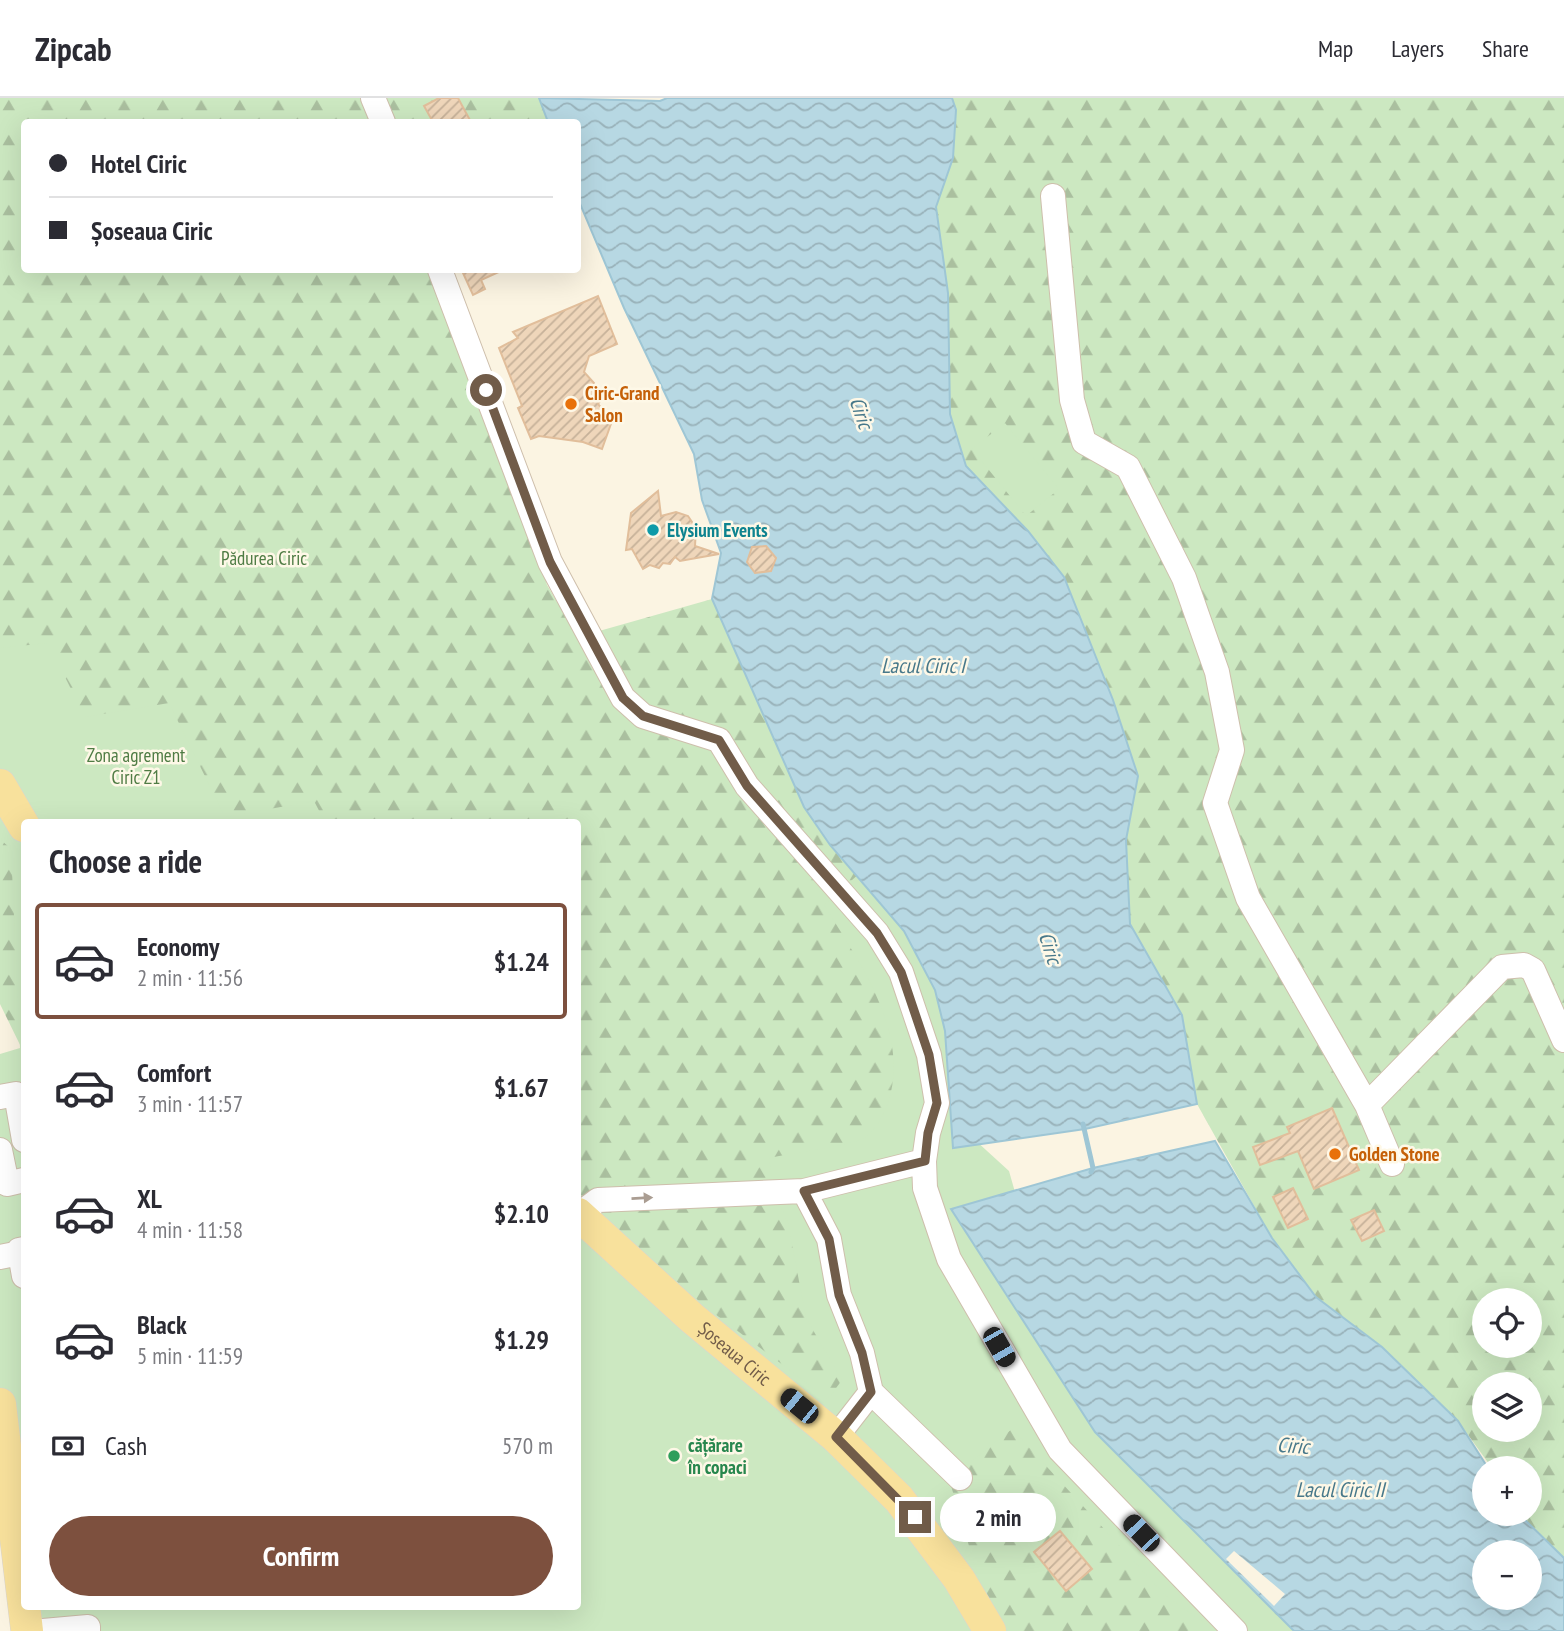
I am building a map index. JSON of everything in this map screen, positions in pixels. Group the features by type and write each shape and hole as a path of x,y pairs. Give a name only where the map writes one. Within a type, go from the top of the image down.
{"main road":[{"path":"0,785 21,821"},
{"name":"Șoseaua Ciric","path":"581,1217 692,1318 836,1437 899,1499 930,1536 990,1631"},
{"path":"0,1404 18,1489 21,1536"},
{"path":"26,1610 27,1631"}],"street":[{"path":"373,98 382,119"},
{"path":"1053,196 1072,400 1084,442 1128,467 1184,578 1217,672 1232,750 1215,803 1248,898 1367,1105 1392,1164"},
{"path":"441,273 550,562 623,698 643,716 719,740 747,786 877,933 901,972 929,1055 937,1103 928,1133 925,1161 928,1201 949,1259 1060,1450 1236,1631"},
{"path":"1367,1105 1502,967 1524,965 1533,970 1564,1040"},
{"path":"0,1097 16,1094 21,1123"},
{"path":"0,1150 7,1184 21,1181"},
{"path":"581,1212 598,1200 804,1191 925,1161"},
{"path":"804,1191 829,1239 839,1295 862,1353 871,1392 960,1478"},
{"path":"836,1437 871,1392"},
{"path":"43,1631 88,1628 88,1631"}],"green space":[{"name":"Pădurea Ciric","path":"0,98 539,98 547,119 21,119 21,273 450,273 476,338 547,585 578,637 712,599 804,807 830,845 904,931 935,990 945,1031 953,1148 1261,1597 1294,1631 264,1631 528,1610 581,1610 581,819 21,819 21,1047 0,1004"},
{"path":"952,98 1564,98 1564,1558 1531,1526 1542,1526 1542,1456 1483,1456 1473,1442 1542,1442 1542,1372 1472,1372 1472,1440 1458,1421 1382,1347 1316,1297 1272,1238 1197,1104 1182,1015 1130,924 1126,840 1138,776 1113,700 1064,577 1028,531 966,466 950,414 948,293 936,207 953,158 956,110"},
{"path":"1005,423 1059,489 1026,516 972,449"},
{"name":"Zona agrement Ciric Z1","path":"48,643 85,717 169,703 225,817 314,801 323,819 21,819 21,1572 0,1408 0,1054 20,1048 11,849 0,839 0,648"},
{"path":"861,872 888,901 938,982 952,1119 1009,1171 1077,1410 1292,1631 1215,1631 1164,1594 1012,1429 949,1479 990,1616 969,1631 27,1631 25,1610 581,1610 581,1198 707,1308 828,1399 842,1380 806,1318 788,1223 774,1191 769,1158 864,1138 879,1122 888,1103 893,1076 893,1050 878,999 824,905"}],"water":[{"name":"Lacul Ciric I","path":"539,98 660,101 667,98 952,98 956,110 953,158 936,207 948,293 950,414 966,466 1028,531 1064,577 1113,700 1138,776 1126,840 1130,924 1182,1015 1197,1104 1085,1129 953,1148 945,1031 935,990 904,931 830,845 804,807 712,599 721,553 702,500 694,454 624,308 581,206 581,119 547,119"},
{"name":"Lacul Ciric II","path":"1215,1141 1272,1238 1316,1297 1382,1347 1458,1421 1480,1456 1472,1456 1472,1526 1531,1526 1564,1558 1564,1631 1294,1631 1095,1432 951,1209 1093,1168"}],"pier":[{"path":"1234,1551 1285,1594 1274,1606 1226,1559"}],"building":[{"path":"439,98 458,98 469,119 431,119 424,106"},
{"path":"463,273 496,273 481,280 485,289 473,295"},
{"path":"598,296 617,344 589,356 584,372 594,383 592,389 601,400 598,404 612,421 602,449 583,442 539,436 531,439 518,408 522,406 499,348 518,338 513,332"},
{"name":"Elysium Events","path":"658,491 661,516 676,512 688,516 696,528 695,546 719,554 680,561 675,557 670,564 663,563 659,568 650,565 643,569 632,549 626,550 631,513"},
{"path":"766,546 776,558 771,571 755,573 747,562 752,547"},
{"path":"1332,1108 1359,1170 1314,1189 1298,1151 1260,1165 1253,1147 1290,1133 1287,1127"},
{"path":"1293,1188 1308,1219 1288,1228 1273,1197"},
{"path":"1374,1210 1384,1231 1362,1241 1351,1220"},
{"path":"1060,1531 1092,1569 1066,1591 1034,1552"}],"waterway":[{"name":"Ciric","path":"1083,1124 1093,1168 1091,1172"}],"place":[{"name":"Ciric-Grand Salon","path":"571,404"},
{"name":"Elysium Events","path":"653,530"},
{"name":"Golden Stone","path":"1335,1154"},
{"name":"cățărare în copaci","path":"674,1456"}],"route":[{"path":"486,390 550,562 623,698 643,716 719,740 747,786 877,933 901,972 929,1055 937,1103 928,1133 925,1161 804,1191 829,1239 839,1295 862,1353 871,1392 836,1437 915,1517"}]}
